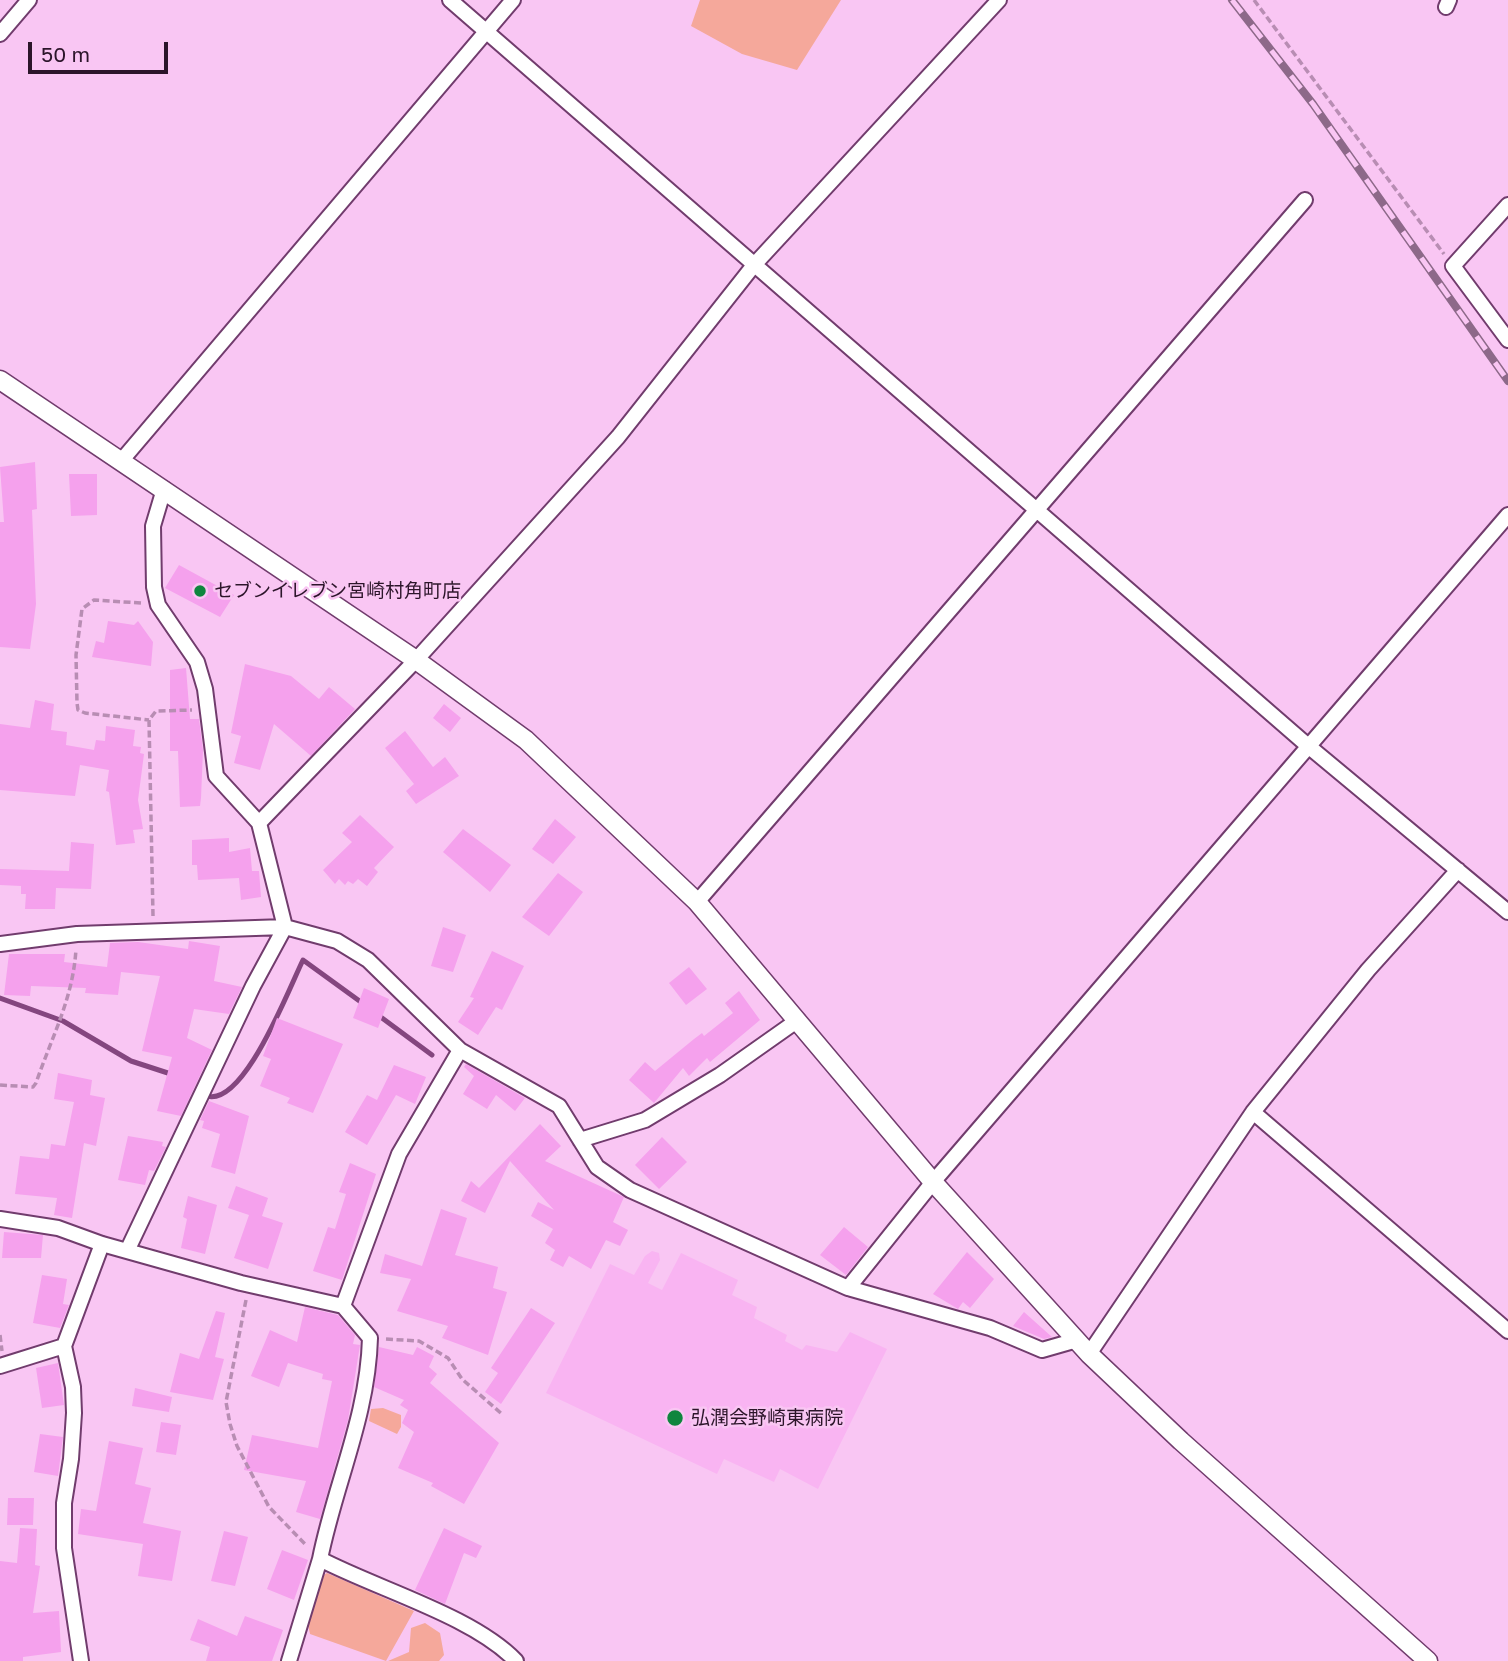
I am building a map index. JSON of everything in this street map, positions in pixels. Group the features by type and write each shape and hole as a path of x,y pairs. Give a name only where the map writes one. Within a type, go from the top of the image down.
{"street":[{"path":"0,34 29,0"},
{"path":"450,0 1307,745 1508,912"},
{"path":"122,460 513,0"},
{"path":"259,823 416,660 618,436 754,265 999,0"},
{"path":"697,902 1305,200"},
{"path":"1508,205 1453,266 1508,340"},
{"path":"0,380 416,660 526,740 697,902 933,1182 1083,1347 1192,1450 1428,1661"},
{"path":"128,1250 207,1081 285,927 259,823 216,776 208,709 197,662 158,604 154,587 153,526 164,489"},
{"path":"848,1288 933,1182 1508,515"},
{"path":"0,943 77,934 285,927 337,942 368,960 460,1050 559,1106 597,1167 630,1190 848,1288 990,1328 1042,1350 1083,1347 1253,1112 1368,970 1458,870"},
{"path":"580,1140 645,1120 720,1075 798,1020"},
{"path":"343,1306 399,1154 460,1050"},
{"path":"1253,1112 1508,1331"},
{"path":"0,1219 58,1228 102,1244 249,1284 343,1306 370,1340 363,1407 289,1661"},
{"path":"81,1661 64,1548 64,1503 74,1413 73,1387 64,1346 102,1244"},
{"path":"0,1366 64,1346"},
{"path":"320,1559 450,1619 519,1660"}],"path":[{"path":"1254,0 1453,266"},
{"path":"149,720 78,710 76,655 82,609 94,600 158,604"},
{"path":"153,932 149,720 156,711 208,709"},
{"path":"0,1086 33,1087 60,1017 70,999 77,934"},
{"path":"249,1284 226,1402 230,1424 237,1446 269,1507 320,1559"},
{"path":"370,1340 392,1338 419,1341 448,1358 462,1380 503,1415"}],"shaded area":[{"path":"700,0 841,0 797,70 742,54 691,26"},
{"path":"652,1251 659,1253 660,1260 648,1283 662,1290 681,1253 738,1280 732,1295 757,1307 754,1318 787,1335 785,1341 802,1350 806,1345 837,1352 850,1332 887,1349 818,1489 780,1469 774,1482 724,1459 717,1474 546,1393 610,1264 634,1275 645,1256"},
{"path":"383,1408 401,1415 401,1427 397,1434 369,1421 371,1409"},
{"path":"327,1573 414,1611 386,1661 310,1634 308,1625 320,1577"},
{"path":"425,1623 440,1633 444,1655 439,1661 388,1661 409,1652 411,1628"}],"building":[{"path":"35,462 37,509 32,510 36,604 30,649 0,647 0,522 4,522 0,467"},
{"path":"69,474 97,474 97,515 71,516"},
{"name":"セブンイレブン宮崎村角町店","path":"179,565 234,595 220,617 165,588"},
{"path":"108,621 134,625 138,621 153,642 151,666 92,657 96,641 104,643"},
{"path":"245,664 291,676 319,699 329,687 355,709 311,756 274,724 260,770 234,763 241,736 231,733"},
{"path":"186,668 190,719 199,719 203,750 201,798 200,806 180,807 178,751 170,751 170,670"},
{"path":"35,700 54,704 51,730 67,732 66,745 94,750 96,740 105,741 106,726 135,730 133,746 141,747 140,753 144,754 138,800 143,829 133,830 135,843 116,845 109,792 106,791 109,770 80,765 75,796 0,790 0,724 30,728"},
{"path":"444,704 461,718 450,732 433,718"},
{"path":"405,731 433,767 445,757 459,776 416,804 406,791 414,784 385,748"},
{"path":"360,815 394,847 374,868 378,872 367,886 358,879 353,884 348,881 345,885 339,879 335,884 323,870 352,842 342,833"},
{"path":"555,819 576,837 553,864 532,849"},
{"path":"463,829 511,865 490,892 443,852"},
{"path":"229,838 229,852 250,848 252,871 259,871 261,897 241,900 239,878 198,880 197,865 192,865 192,840"},
{"path":"71,842 94,844 91,889 56,888 55,909 25,909 26,894 21,894 21,886 0,885 0,869 69,871"},
{"path":"558,873 583,892 549,936 522,917"},
{"path":"443,927 466,935 453,972 431,966"},
{"path":"189,941 220,946 214,981 242,987 229,1014 194,1009 187,1038 212,1050 181,1116 157,1111 172,1057 142,1051 160,976 121,972 118,995 85,993 86,988 31,986 30,996 4,995 9,954 65,954 64,962 107,967 110,943 138,942 188,949"},
{"path":"492,951 524,966 502,1010 496,1007 478,1035 458,1022 474,998 470,997"},
{"path":"689,967 707,989 686,1005 669,983"},
{"path":"364,988 389,999 378,1028 353,1018"},
{"path":"739,991 760,1020 710,1062 707,1058 689,1076 683,1068 654,1103 629,1080 645,1062 655,1071 702,1033 704,1036 733,1013 725,1003"},
{"path":"277,1018 343,1044 313,1113 287,1103 290,1098 260,1086 271,1059 263,1056"},
{"path":"466,1064 525,1098 515,1111 496,1095 487,1109 463,1094 474,1076 464,1067"},
{"path":"394,1065 426,1077 415,1104 396,1095 367,1145 345,1132 367,1095 377,1100"},
{"path":"58,1073 92,1080 90,1095 105,1098 96,1146 84,1143 72,1218 54,1215 57,1198 15,1194 20,1156 49,1159 51,1144 65,1146 74,1102 54,1099"},
{"path":"209,1101 249,1116 235,1174 211,1167 220,1134 202,1128 204,1121 200,1120"},
{"path":"540,1124 561,1146 545,1161 624,1197 613,1222 628,1230 620,1246 606,1240 591,1269 569,1256 563,1267 550,1260 555,1250 545,1243 553,1229 531,1216 538,1202 554,1210 510,1161 485,1213 461,1201 471,1181 479,1188"},
{"path":"128,1136 163,1142 162,1146 166,1147 154,1171 149,1170 145,1185 118,1180"},
{"path":"662,1137 687,1162 659,1189 635,1165"},
{"path":"350,1163 376,1174 342,1280 313,1271 328,1227 335,1229 346,1194 339,1192"},
{"path":"236,1186 268,1198 262,1216 283,1223 268,1269 234,1258 249,1215 228,1208"},
{"path":"188,1196 217,1205 205,1254 181,1248 187,1219 183,1217"},
{"path":"441,1209 467,1218 455,1255 498,1267 493,1288 507,1292 488,1355 442,1338 448,1326 397,1311 411,1279 380,1273 385,1254 422,1266"},
{"path":"844,1227 868,1247 846,1275 820,1255"},
{"path":"4,1232 43,1235 41,1258 2,1258"},
{"path":"967,1252 994,1279 970,1308 963,1302 958,1309 933,1294"},
{"path":"42,1275 67,1279 63,1304 69,1305 60,1328 33,1323"},
{"path":"305,1307 338,1315 355,1335 353,1344 360,1345 348,1420 320,1519 296,1512 306,1481 244,1470 252,1435 318,1448 332,1381 322,1379 323,1374 288,1363 279,1387 251,1376 270,1330 297,1342"},
{"path":"531,1308 555,1323 501,1404 485,1392 498,1373 491,1368"},
{"path":"216,1311 225,1313 215,1357 224,1359 213,1400 170,1392 180,1353 199,1359"},
{"path":"1024,1312 1052,1337 1044,1339 1013,1326"},
{"path":"379,1347 413,1355 417,1347 434,1356 429,1367 437,1374 430,1383 499,1443 464,1504 431,1486 433,1483 398,1468 414,1432 402,1423 408,1410 400,1405 404,1400 374,1387"},
{"path":"58,1363 64,1405 42,1408 36,1368"},
{"path":"135,1388 172,1397 169,1412 132,1406"},
{"path":"161,1422 181,1425 176,1455 156,1452"},
{"path":"40,1434 63,1437 58,1476 34,1472"},
{"path":"109,1441 143,1448 135,1484 151,1488 143,1523 181,1531 172,1581 138,1576 143,1544 78,1534 81,1509 96,1511"},
{"path":"8,1498 34,1498 33,1525 7,1525"},
{"path":"20,1528 37,1529 35,1565 40,1566 33,1613 59,1611 61,1652 23,1657 23,1661 0,1661 0,1561 17,1563"},
{"path":"444,1528 482,1546 476,1558 464,1553 445,1604 415,1590"},
{"path":"224,1531 248,1537 235,1586 211,1581"},
{"path":"282,1550 308,1560 294,1600 267,1589"},
{"path":"245,1616 283,1630 272,1661 206,1661 210,1647 190,1640 198,1619 237,1636"}],"waterway":[{"path":"204,1095 219,1096 234,1085 248,1068 276,1020 303,960 365,1005"},
{"path":"0,998 63,1021 131,1061 174,1075"},
{"path":"378,1015 432,1055"}],"railway":[{"path":"1232,0 1313,104 1508,381"}],"place":[{"name":"セブンイレブン宮崎村角町店","path":"200,591"},
{"name":"弘潤会野崎東病院","path":"675,1418"}]}
